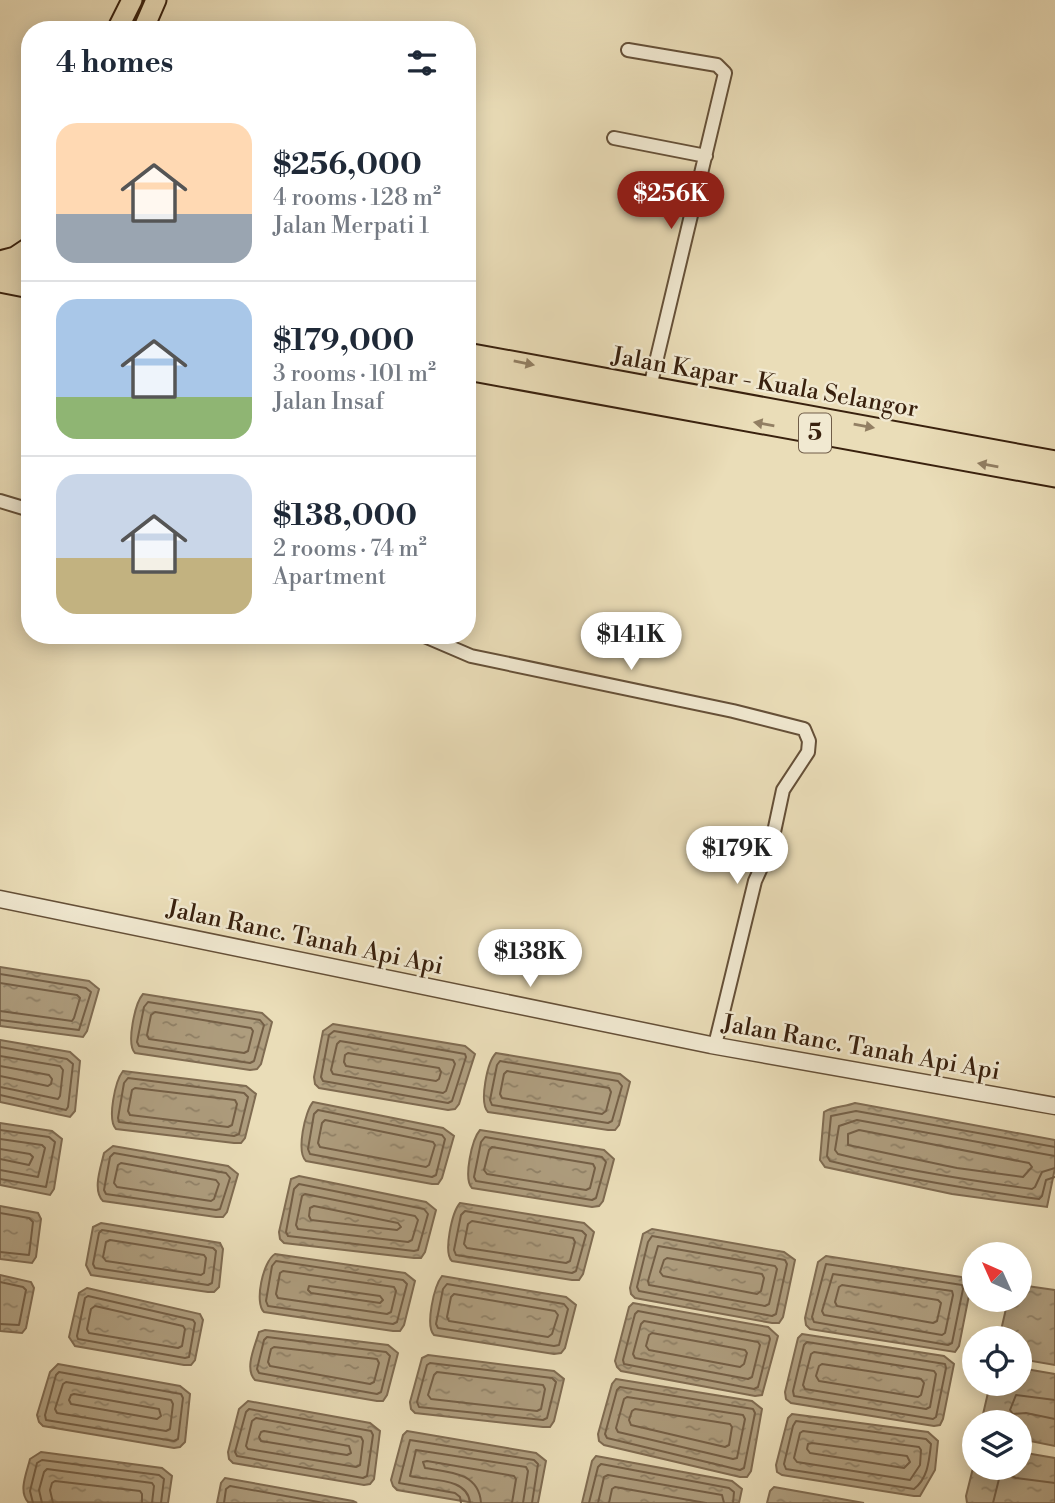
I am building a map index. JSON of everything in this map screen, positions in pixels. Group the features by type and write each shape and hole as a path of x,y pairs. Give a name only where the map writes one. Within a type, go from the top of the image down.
{"highway":[{"path":"122,21 132,0"},
{"path":"147,21 156,0"},
{"path":"0,263 21,253"},
{"path":"0,263 21,269"},
{"path":"0,282 21,286"},
{"name":"Jalan Kapar - Kuala Selangor","path":"476,355 1055,461"},
{"name":"Jalan Kapar - Kuala Selangor","path":"476,372 1055,477"}],"street":[{"path":"628,50 717,65 723,69 725,77 650,387"},
{"path":"614,138 706,156"},
{"path":"0,501 21,507"},
{"path":"443,644 471,656 744,713 804,729 809,741 808,752 783,790 771,846 755,881 715,1045"},
{"name":"Jalan Ranc. Tanah Api Api","path":"0,899 715,1045 1055,1106"}],"water":[{"path":"0,967 89,981 99,989 83,1037 0,1026"},
{"path":"143,994 262,1013 272,1022 261,1064 257,1069 250,1070 135,1053 131,1041 133,1024"},
{"path":"333,1024 465,1046 475,1054 459,1104 455,1109 448,1110 319,1088 314,1077 323,1031"},
{"path":"0,1040 70,1052 80,1061 75,1111 70,1117 0,1102"},
{"path":"496,1053 620,1074 630,1082 619,1125 615,1130 608,1130 488,1112 484,1100 485,1082"},
{"path":"123,1071 246,1086 256,1094 245,1138 241,1143 234,1143 116,1129 112,1118 113,1100"},
{"path":"313,1102 443,1128 454,1136 442,1178 438,1184 432,1184 306,1161 302,1149 303,1132"},
{"path":"855,1103 1055,1140 1055,1168 1047,1207 952,1194 825,1167 820,1160 824,1112"},
{"path":"0,1123 52,1131 62,1139 54,1189 50,1195 0,1185"},
{"path":"480,1130 604,1150 614,1159 603,1201 599,1206 592,1207 472,1188 468,1176 470,1159"},
{"path":"113,1146 228,1166 238,1174 227,1212 223,1217 216,1217 103,1201 98,1191 99,1171 104,1153"},
{"path":"299,1176 426,1202 436,1210 425,1252 421,1258 414,1258 284,1243 279,1232 291,1179"},
{"path":"460,1203 584,1223 594,1232 583,1274 579,1280 572,1280 452,1261 448,1250 450,1232"},
{"path":"0,1206 38,1213 41,1219 36,1257 32,1263 0,1259"},
{"path":"101,1223 220,1243 223,1249 219,1287 214,1292 208,1292 91,1275 86,1265 93,1227"},
{"path":"652,1229 784,1252 795,1260 783,1317 779,1323 635,1298 630,1288 643,1234"},
{"path":"275,1254 405,1273 415,1281 404,1325 400,1331 393,1331 264,1312 260,1300 261,1282 267,1265"},
{"path":"826,1256 961,1277 962,1312 966,1312 959,1346 955,1352 810,1329 805,1318 818,1262"},
{"path":"0,1275 31,1282 34,1288 26,1328 22,1333 0,1331"},
{"path":"442,1276 566,1297 576,1305 565,1348 561,1353 554,1354 434,1335 430,1323 432,1306"},
{"path":"1032,1287 1055,1290 1055,1365 1032,1361 1032,1326 1002,1326 1005,1312 1032,1312"},
{"path":"87,1288 200,1314 203,1320 195,1360 191,1365 184,1365 75,1346 69,1337 79,1293"},
{"path":"633,1303 768,1327 778,1336 762,1395 755,1396 621,1371 615,1361 629,1307"},
{"path":"265,1330 388,1345 398,1353 387,1395 383,1401 377,1401 255,1380 250,1370 251,1357 259,1332"},
{"path":"802,1334 944,1356 954,1364 940,1425 791,1403 786,1399 785,1392 798,1338"},
{"path":"428,1355 554,1371 564,1379 554,1421 550,1427 543,1427 415,1413 410,1402 422,1358"},
{"path":"58,1364 180,1386 190,1394 185,1442 174,1448 43,1426 37,1415 50,1372"},
{"path":"1032,1370 1055,1374 1055,1446 1032,1441 1032,1410 984,1410 987,1396 1032,1396"},
{"path":"616,1379 752,1401 762,1409 751,1471 747,1477 604,1445 599,1441 598,1434 612,1384"},
{"path":"248,1401 370,1423 380,1431 374,1479 370,1484 364,1485 233,1463 228,1452 239,1409"},
{"path":"792,1414 928,1432 938,1441 935,1470 920,1496 782,1475 777,1472 776,1465 788,1418"},
{"path":"407,1431 536,1453 546,1461 538,1503 474,1503 397,1490 391,1480 403,1435"},
{"path":"41,1452 162,1468 172,1476 168,1503 28,1502 23,1487 25,1475 30,1459"},
{"path":"1032,1454 1055,1458 1055,1503 967,1503 970,1480 1032,1480"},
{"path":"596,1456 732,1481 742,1489 739,1503 582,1503 592,1461"},
{"path":"225,1478 357,1503 217,1503 221,1483"},
{"path":"774,1487 864,1503 767,1503"}]}
